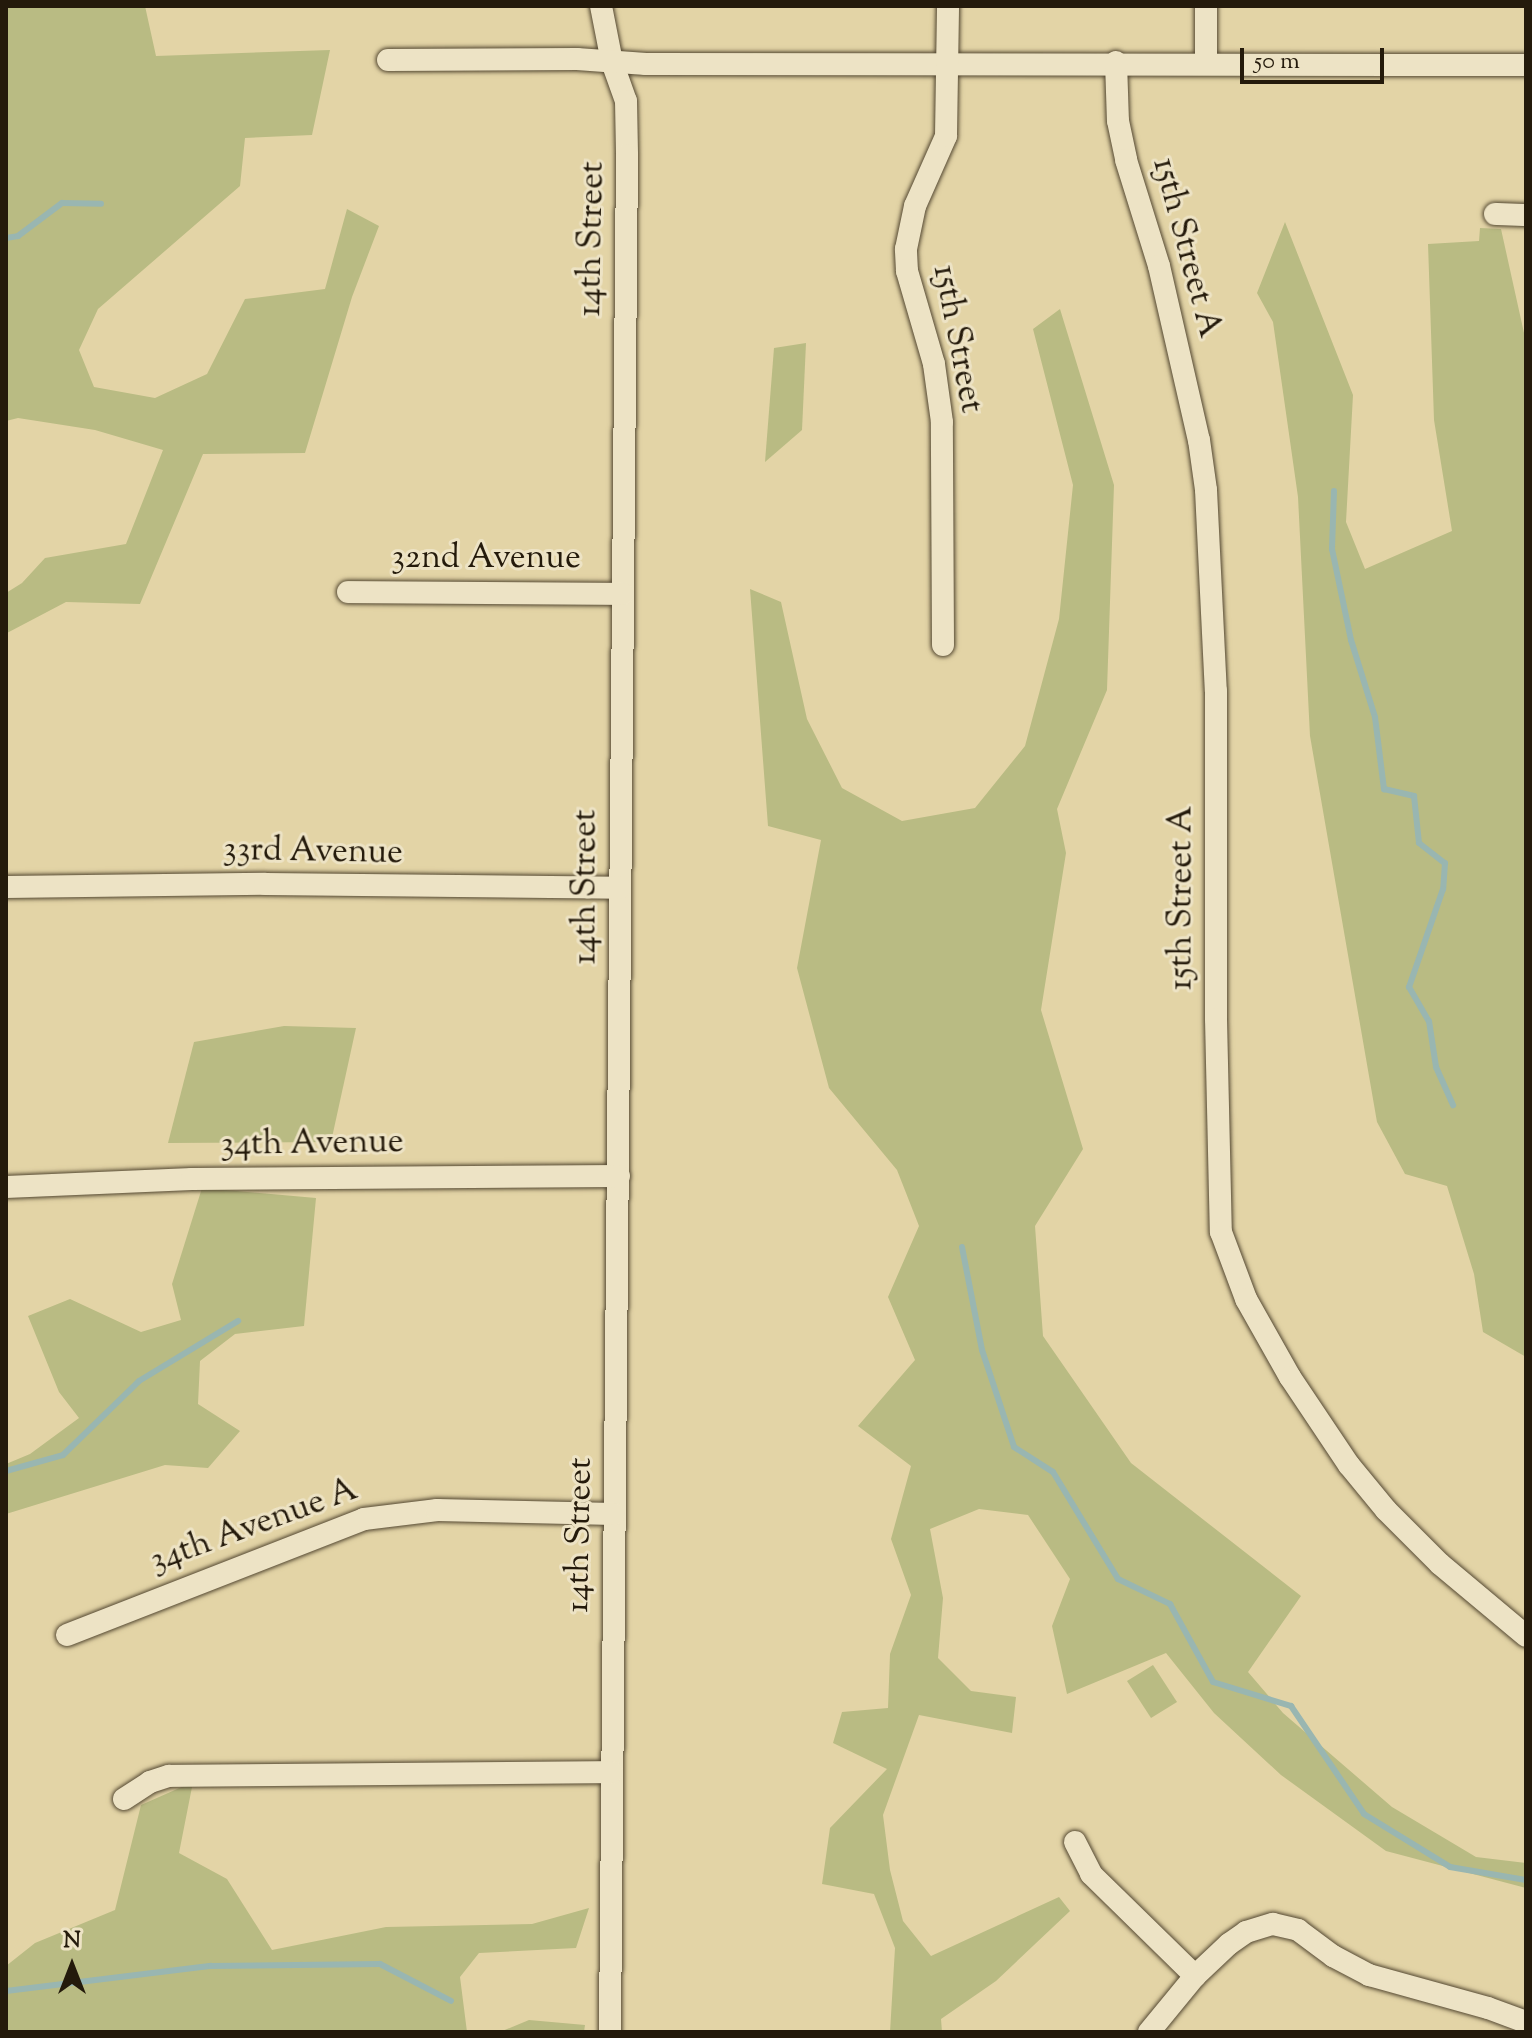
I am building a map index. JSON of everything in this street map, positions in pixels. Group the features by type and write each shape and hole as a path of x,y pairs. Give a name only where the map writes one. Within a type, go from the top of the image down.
{"street":[{"name":"14th Street","path":"601,6 612,62 626,101 627,132 610,2032"},
{"name":"15th Street","path":"943,645 942,422 934,364 907,271 906,249 915,206 946,136 948,6"},
{"path":"1206,6 1206,63"},
{"path":"388,60 1526,65"},
{"name":"15th Street A","path":"1116,62 1118,121 1126,160 1159,266 1199,440 1206,490 1216,691 1216,1019 1221,1232 1246,1299 1296,1388 1349,1465 1386,1510 1440,1564 1526,1636"},
{"path":"1495,214 1526,215"},
{"name":"32nd Avenue","path":"348,592 623,594"},
{"name":"33rd Avenue","path":"6,887 265,884 620,888"},
{"name":"34th Avenue","path":"6,1187 192,1179 619,1176"},
{"name":"34th Avenue A","path":"67,1635 364,1519 437,1510 614,1514"},
{"path":"124,1799 150,1782 169,1776 612,1772"},
{"path":"1075,1842 1091,1874 1195,1976"},
{"path":"1149,2032 1195,1976 1246,1932 1261,1925 1282,1925 1298,1930 1333,1956 1369,1975 1488,2008 1526,2022"}],"green space":[{"path":"6,6 145,6 156,56 330,50 312,135 245,138 240,186 98,309 79,350 94,387 155,398 207,374 245,299 325,289 347,209 379,226 352,297 305,453 203,454 140,604 66,602 7,633 6,593 22,583 45,558 126,544 163,450 95,430 18,418 6,421"},
{"path":"1285,222 1353,395 1346,522 1365,569 1452,531 1434,420 1428,244 1479,241 1480,228 1501,229 1526,342 1526,1357 1483,1332 1474,1274 1447,1186 1405,1174 1377,1122 1310,736 1298,497 1273,322 1257,293"},
{"path":"1060,309 1114,485 1107,690 1057,809 1066,853 1041,1010 1083,1149 1035,1226 1043,1336 1131,1463 1301,1596 1248,1672 1283,1713 1392,1807 1476,1857 1526,1863 1526,1888 1386,1851 1281,1775 1214,1713 1166,1653 1067,1694 1052,1626 1070,1579 1028,1515 979,1509 930,1529 943,1598 938,1658 971,1691 1016,1697 1012,1733 919,1715 883,1815 890,1870 903,1921 931,1956 1059,1897 1070,1911 996,1981 941,2019 942,2032 890,2032 895,1948 874,1894 822,1884 830,1828 887,1769 833,1743 842,1712 888,1708 890,1654 911,1595 891,1539 911,1466 858,1426 915,1360 888,1297 919,1226 897,1170 829,1088 797,968 821,840 768,826 750,589 781,602 807,719 842,788 902,821 975,808 1025,746 1059,619 1073,485 1033,329"},
{"path":"806,343 802,430 765,462 774,348"},
{"path":"284,1026 356,1028 331,1142 168,1143 194,1042"},
{"path":"202,1188 316,1198 304,1326 235,1334 200,1361 198,1404 240,1431 208,1468 165,1465 6,1514 6,1464 30,1454 79,1418 59,1392 28,1316 70,1299 141,1332 181,1320 172,1284"},
{"path":"1153,1665 1177,1702 1151,1718 1127,1681"},
{"path":"193,1782 179,1853 227,1879 272,1950 386,1927 532,1924 589,1908 576,1948 479,1953 460,1977 467,2032 6,2032 6,1966 35,1943 115,1910 141,1805"},
{"path":"529,2020 585,2025 584,2032 500,2032"}],"waterway":[{"path":"6,238 18,236 62,203 101,204"},
{"path":"1334,491 1332,549 1351,640 1375,717 1384,789 1414,796 1419,843 1445,863 1443,889 1409,987 1429,1021 1436,1067 1453,1105"},
{"path":"962,1247 982,1350 1014,1447 1053,1472 1118,1579 1170,1604 1213,1682 1291,1706 1364,1814 1450,1867 1526,1880"},
{"path":"6,1471 63,1455 139,1381 238,1321"},
{"path":"6,1991 211,1966 380,1964 451,2001"}]}
